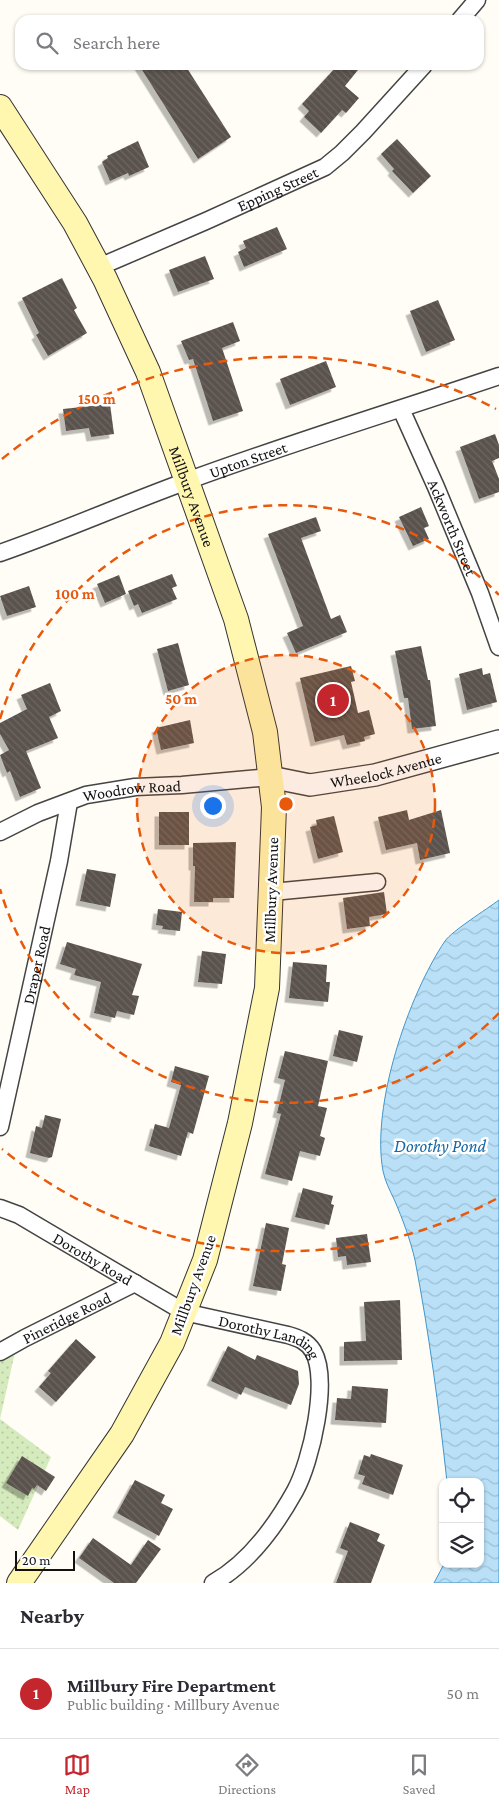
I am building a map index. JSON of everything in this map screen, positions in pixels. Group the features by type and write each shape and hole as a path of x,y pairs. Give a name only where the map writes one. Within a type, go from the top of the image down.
{"main road":[{"name":"Millbury Avenue","path":"0,107 75,223 99,267 148,372 236,619 265,732 274,807 267,988 240,1123 205,1260 172,1343 122,1434 19,1583"}],"street":[{"path":"464,15 477,0"},
{"name":"Epping Street","path":"99,267 325,167 363,132 419,70"},
{"name":"Upton Street","path":"0,553 63,531 186,482 314,436 499,376"},
{"name":"Ackworth Street","path":"401,409 477,584 499,647"},
{"name":"Wheelock Avenue","path":"270,777 310,784 376,775 499,741"},
{"name":"Woodrow Road","path":"0,832 38,814 86,795 134,787 182,785 270,777"},
{"name":"Draper Road","path":"0,1127 59,861 69,802"},
{"path":"272,892 377,882"},
{"name":"Dorothy Road","path":"0,1208 26,1219 184,1312"},
{"name":"Pineridge Road","path":"0,1352 134,1283"},
{"name":"Dorothy Landing","path":"184,1312 288,1334 303,1340 313,1351 320,1387 319,1408 313,1439 306,1466 296,1489 284,1510 249,1555 230,1573 213,1583"}],"green space":[{"path":"15,1352 0,1419 0,1362"},
{"path":"0,1419 51,1457 18,1530 0,1516"}],"water":[{"name":"Dorothy Pond","path":"499,900 499,1583 434,1583 442,1568 484,1568 484,1478 447,1478 425,1315 415,1260 406,1230 386,1182 381,1145 382,1115 388,1084 406,1021 431,964 445,941 462,926"}],"building":[{"path":"142,70 188,70 231,137 198,159"},
{"path":"333,70 358,70 345,86 359,98 346,113 342,110 321,133 304,117 309,111 302,104"},
{"path":"397,139 431,176 413,193 392,171 394,169 381,154"},
{"path":"138,141 149,167 129,176 128,173 110,181 102,162 108,158 107,156"},
{"path":"277,227 287,249 244,267 238,252 246,248 243,241"},
{"path":"205,256 214,279 178,292 169,270"},
{"path":"62,278 77,308 74,310 87,333 48,356 36,335 39,333 22,298"},
{"path":"438,300 455,340 426,352 410,311"},
{"path":"233,322 240,341 222,348 243,411 213,421 193,359 189,360 181,341"},
{"path":"326,361 336,387 290,405 280,379"},
{"path":"110,404 114,434 91,437 89,428 66,431 63,409"},
{"path":"495,434 499,445 499,458 492,461 499,479 499,492 479,499 460,447"},
{"path":"421,507 429,526 424,528 429,539 413,546 399,517"},
{"path":"316,517 321,531 301,538 331,619 340,615 347,632 296,653 287,633 303,626 268,534"},
{"path":"172,574 177,586 172,588 177,599 142,613 138,604 134,606 128,591"},
{"path":"119,575 126,594 105,603 97,584"},
{"path":"29,586 36,607 7,616 0,596"},
{"path":"178,643 189,685 168,691 157,649"},
{"path":"421,646 428,680 430,680 436,726 412,729 408,698 404,698 395,651"},
{"path":"351,666 355,681 351,682 358,713 369,710 375,734 364,737 365,741 347,745 344,735 315,742 300,678"},
{"path":"482,668 483,675 490,673 497,702 467,710 459,674"},
{"path":"50,683 61,711 49,717 58,738 26,751 41,788 20,797 10,771 7,773 0,755 9,750 0,734 0,723 27,709 21,695"},
{"path":"190,720 194,743 161,750 156,728"},
{"path":"407,810 409,820 441,810 450,853 420,860 417,843 386,850 378,817"},
{"path":"159,812 189,812 189,845 159,845"},
{"path":"334,816 343,852 318,859 310,827 317,825 316,820"},
{"path":"236,842 234,898 213,898 213,902 194,902 195,866 193,866 193,843"},
{"path":"87,869 116,874 110,907 80,901"},
{"path":"384,892 387,914 369,917 370,926 347,929 343,898"},
{"path":"158,909 182,912 180,931 162,929 163,926 156,925"},
{"path":"67,942 142,964 132,995 139,996 134,1015 117,1011 115,1018 94,1013 101,982 74,975 76,969 60,964"},
{"path":"202,951 226,954 222,984 198,982"},
{"path":"293,962 327,965 326,982 330,982 328,1002 289,998"},
{"path":"339,1030 363,1036 357,1062 333,1056"},
{"path":"285,1051 328,1061 318,1106 327,1108 320,1136 325,1138 320,1156 300,1151 292,1181 265,1174 281,1114 277,1113 285,1080 278,1078"},
{"path":"175,1066 209,1076 193,1134 188,1132 181,1156 149,1146 155,1124 169,1128 181,1085 171,1082"},
{"path":"45,1115 61,1119 52,1157 49,1158 30,1153 36,1126 42,1128"},
{"path":"303,1188 333,1196 331,1204 334,1205 329,1225 295,1217"},
{"path":"266,1223 289,1228 282,1264 286,1265 281,1291 253,1286"},
{"path":"367,1234 371,1262 347,1265 346,1256 338,1257 336,1238"},
{"path":"400,1300 402,1360 344,1361 344,1342 366,1341 364,1302"},
{"path":"76,1339 96,1357 56,1402 39,1387 51,1373 48,1371"},
{"path":"228,1346 255,1360 257,1355 298,1371 299,1384 291,1405 245,1387 241,1395 211,1381"},
{"path":"352,1386 388,1389 386,1423 335,1420 337,1398 351,1399"},
{"path":"371,1454 403,1465 393,1495 362,1484 365,1476 358,1474 364,1455 370,1457"},
{"path":"22,1456 55,1477 46,1491 37,1485 34,1489 32,1488 28,1496 6,1483"},
{"path":"135,1480 165,1495 161,1503 173,1509 159,1536 117,1513"},
{"path":"350,1522 380,1534 377,1541 385,1545 371,1583 336,1583 348,1551 340,1548"},
{"path":"93,1538 131,1565 148,1540 161,1549 136,1583 114,1583 79,1558"}],"place":[{"name":"Millbury Fire Department","path":"333,700"}]}
